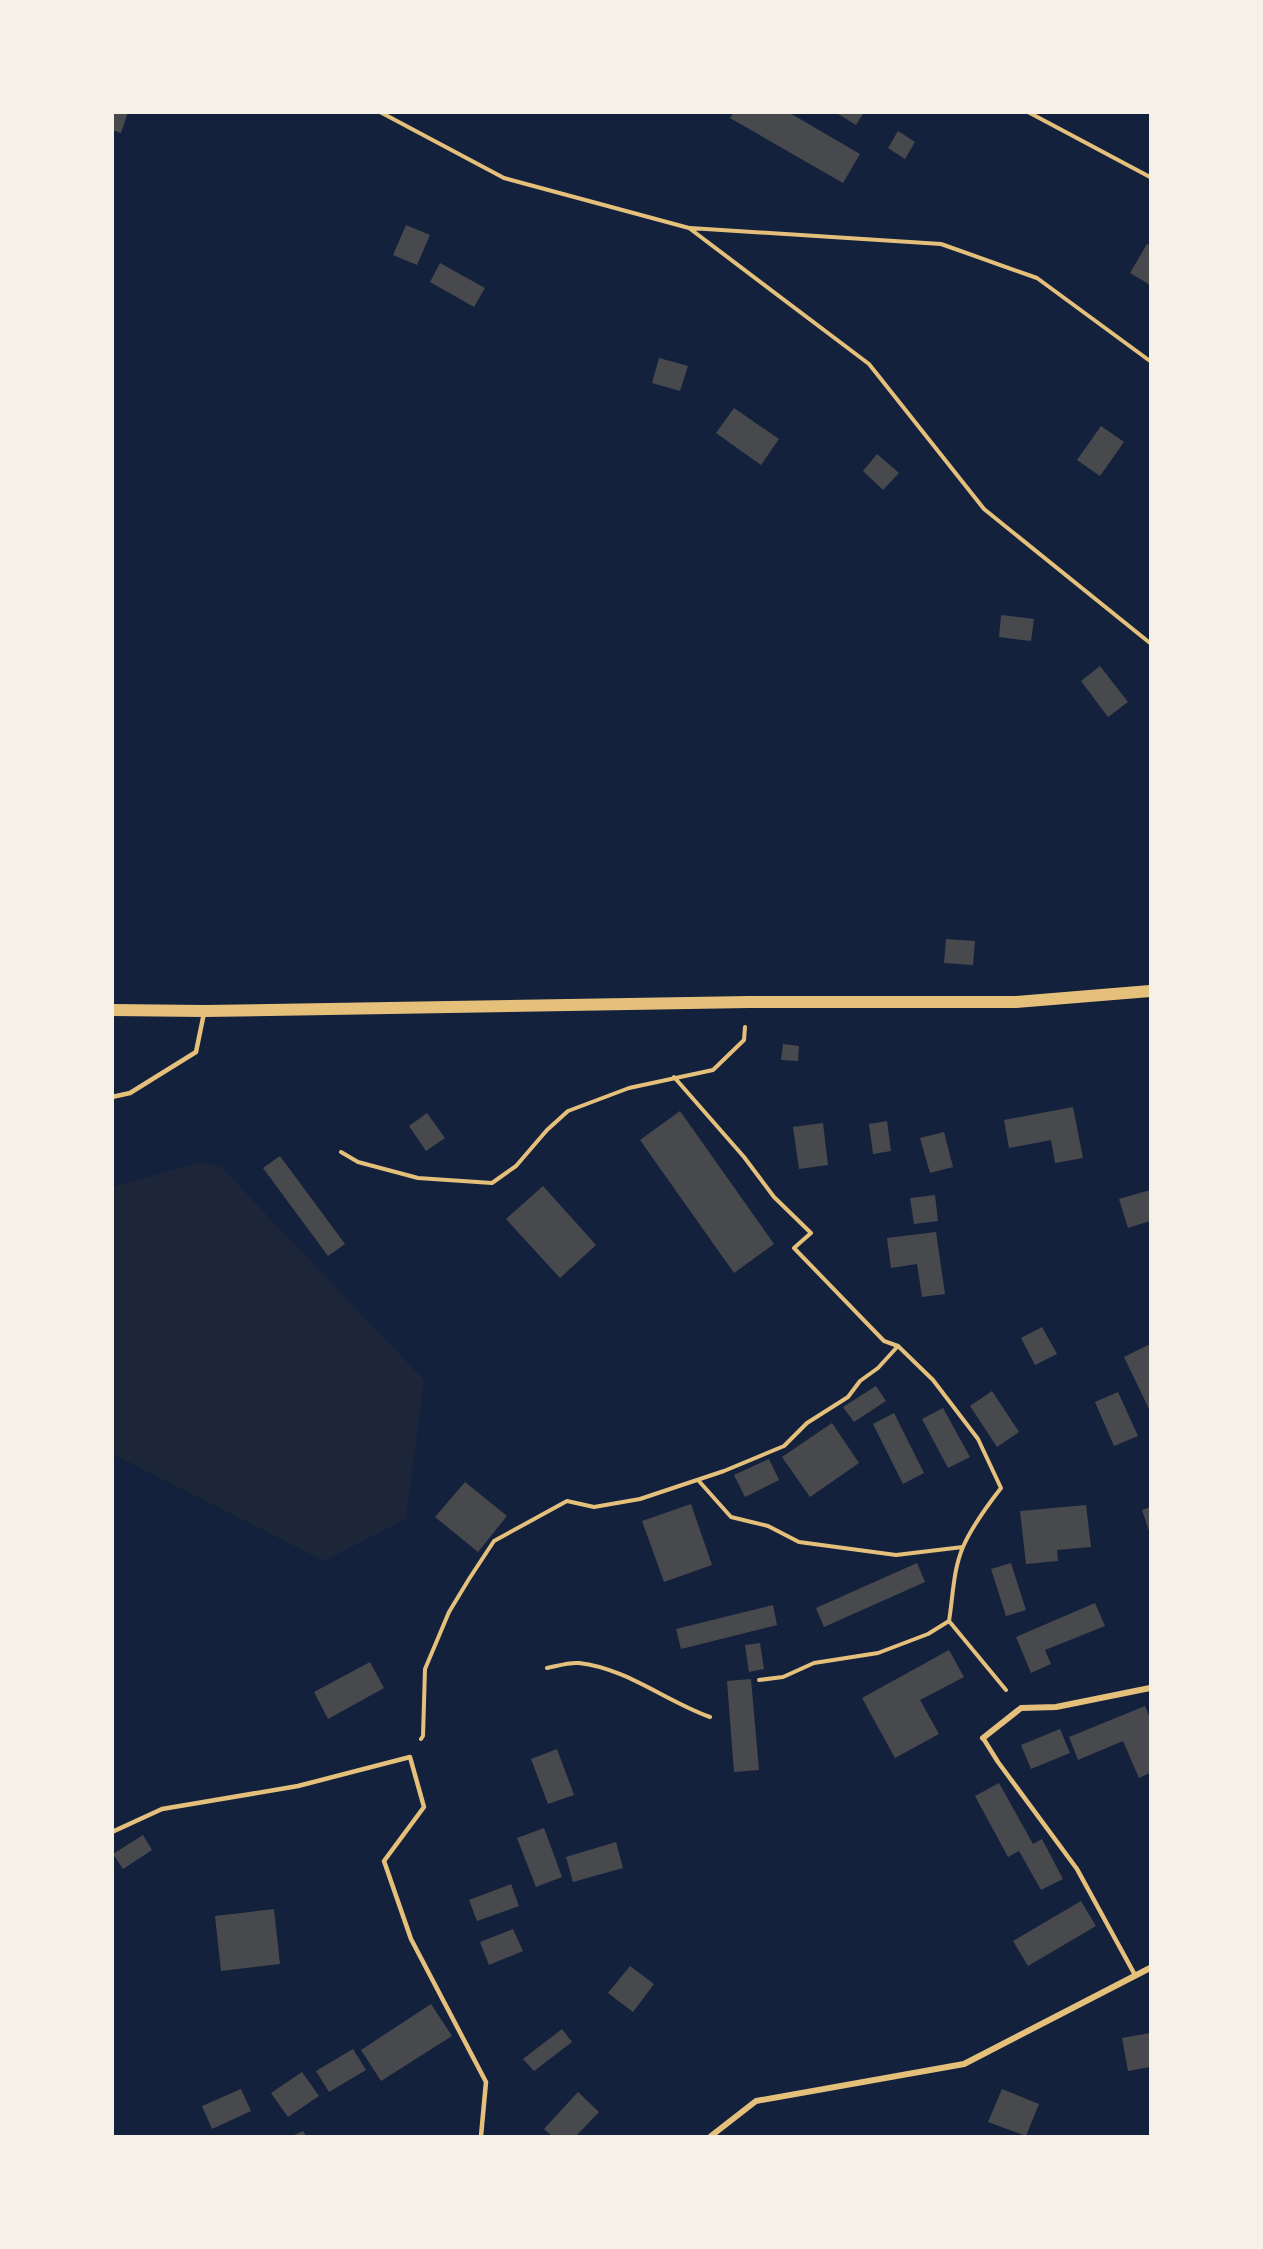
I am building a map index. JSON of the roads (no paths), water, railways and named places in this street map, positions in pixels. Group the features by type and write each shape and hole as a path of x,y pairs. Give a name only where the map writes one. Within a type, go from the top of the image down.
{"main road":[{"path":"112,1010 204,1011 749,1002 1016,1002 1150,991"}],"street":[{"path":"983,1737 1021,1708 1056,1707 1150,1688"},
{"path":"711,2136 756,2101 964,2064 1150,1968"}],"lane":[{"path":"112,1097 130,1093 196,1052 204,1011"},
{"path":"983,1737 998,1762 1077,1869 1135,1975"},
{"path":"112,1832 162,1809 298,1786 410,1757 424,1807 384,1861 411,1938 486,2082 481,2136"}]}
